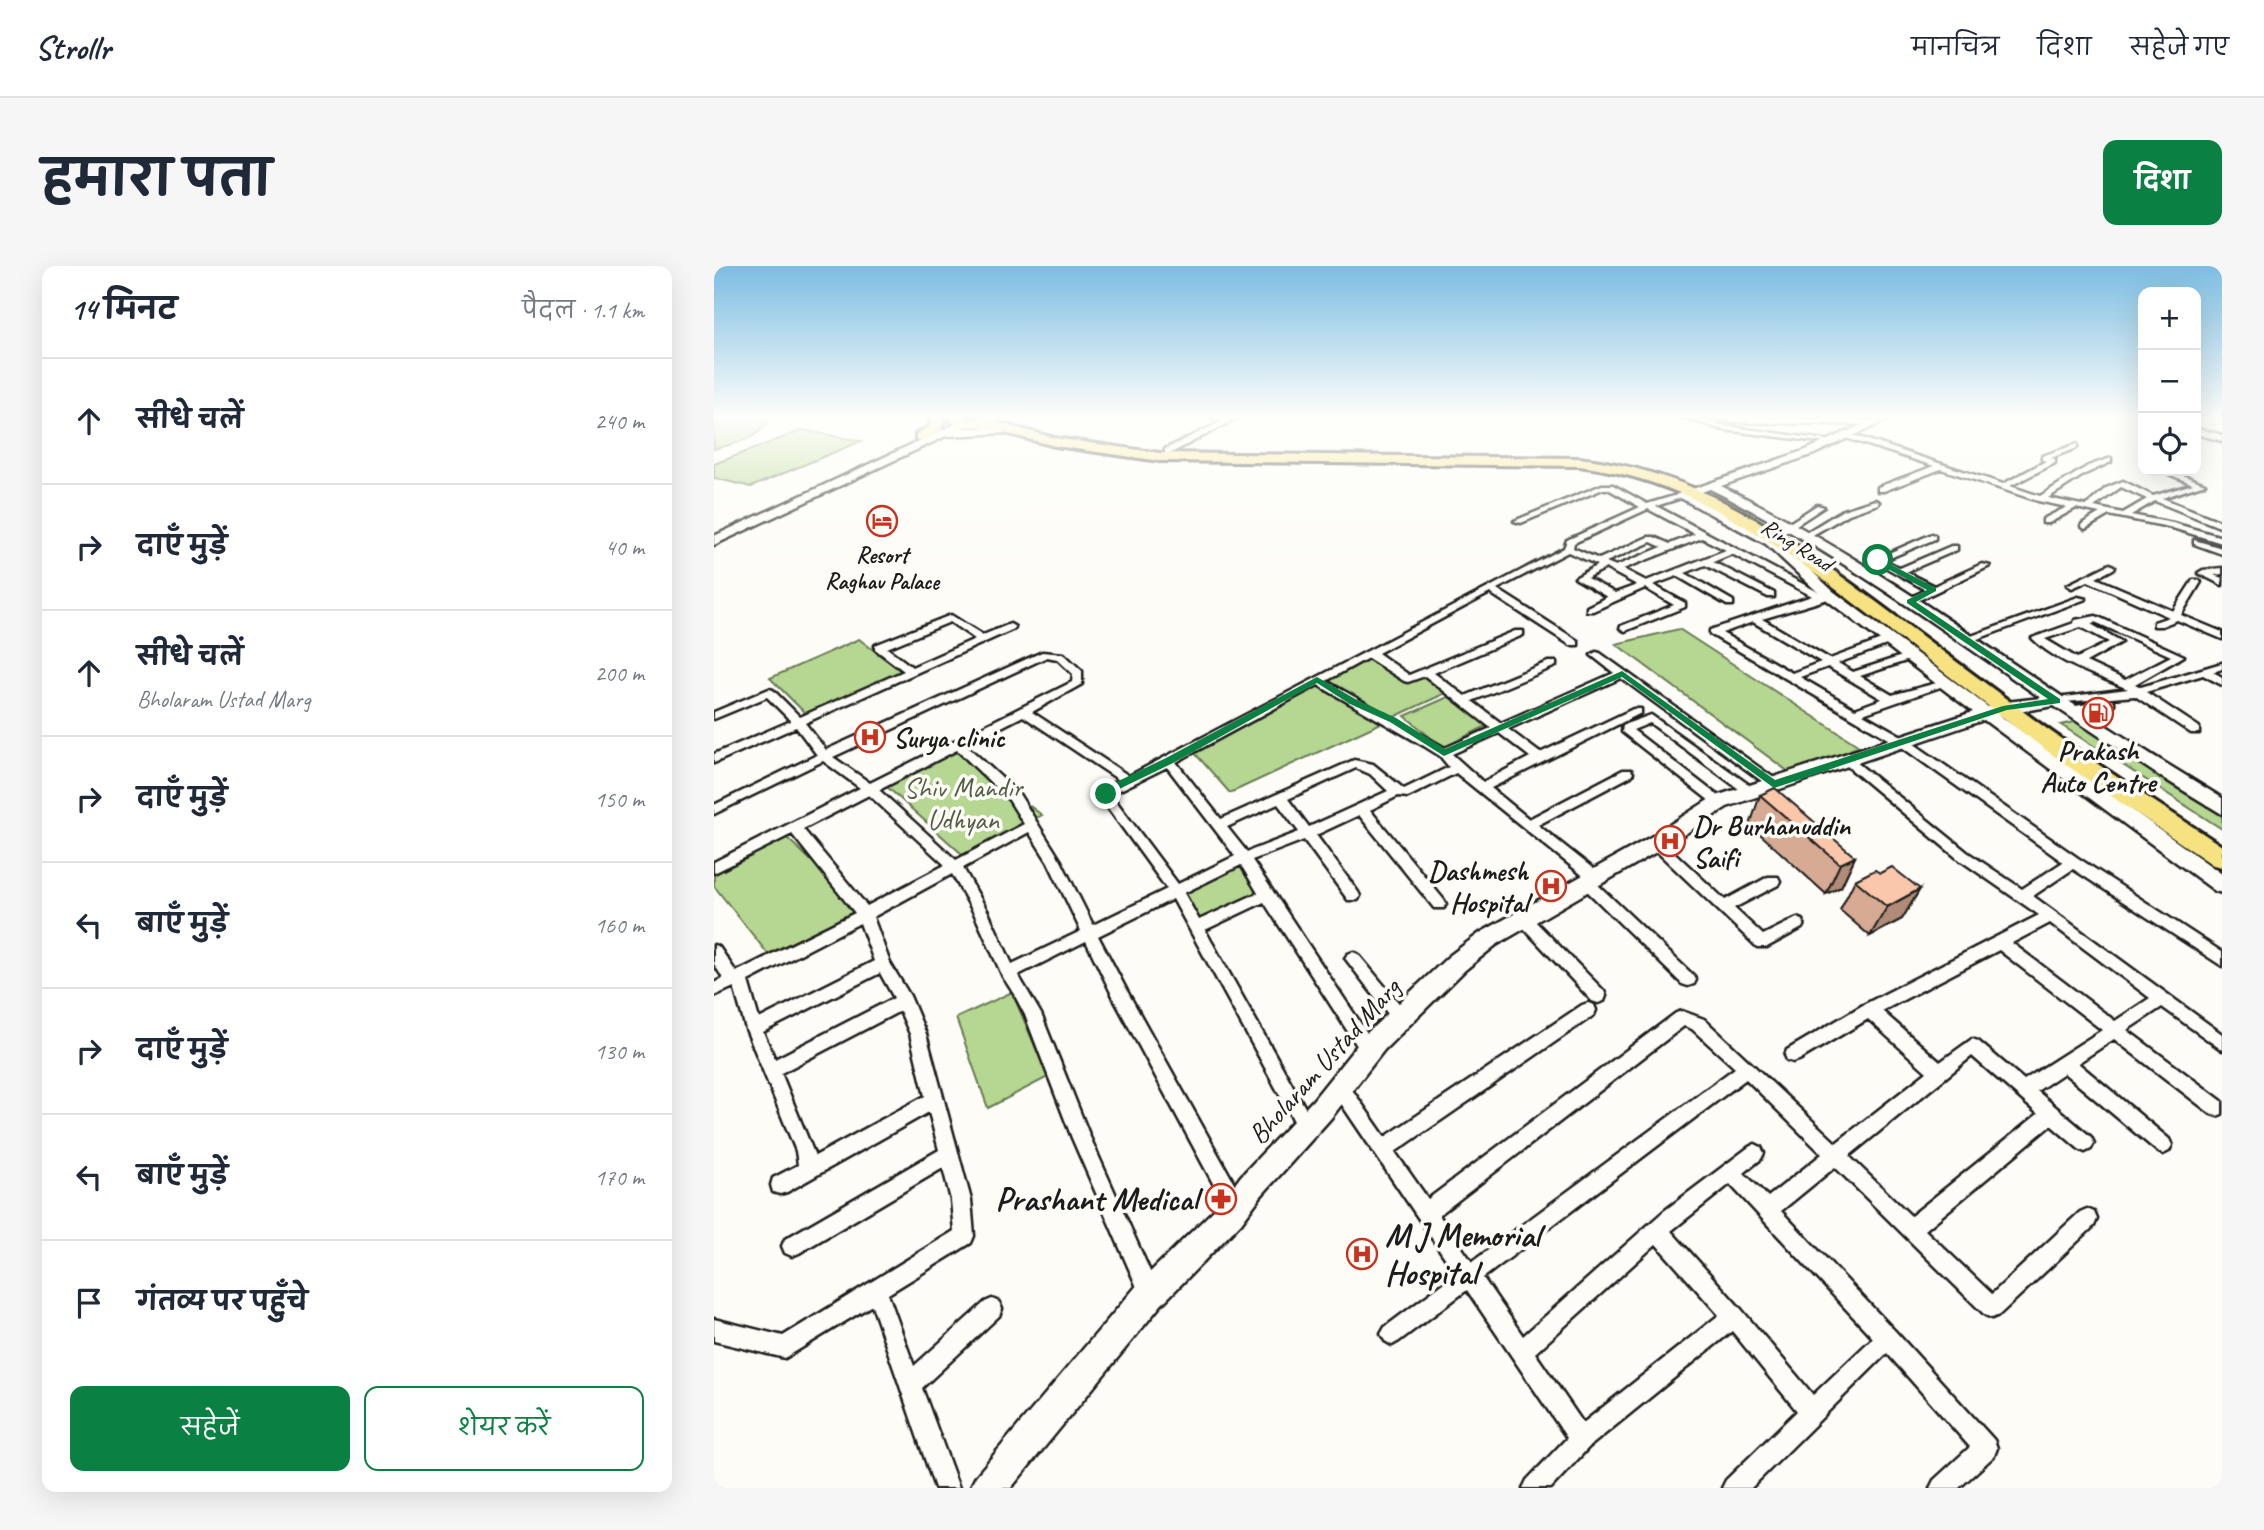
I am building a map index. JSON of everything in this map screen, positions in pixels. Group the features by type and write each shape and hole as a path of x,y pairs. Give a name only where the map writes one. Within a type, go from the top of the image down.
{"highway":[{"name":"Ring Road","path":"1637,472 1694,490"},
{"name":"Ring Road","path":"1651,472 1694,490 1789,545 1913,639 2222,858"},
{"name":"Ring Road","path":"1786,528 2015,712 2222,841"},
{"path":"1817,555 1840,555"}],"street":[{"path":"714,535 853,472"},
{"path":"1307,1126 1177,893 1106,797 1110,790 1568,549 1570,542 1589,531 1647,506 1744,472"},
{"path":"1881,489 1926,472"},
{"path":"1955,472 2041,499 2125,515 2222,540"},
{"path":"2004,487 2032,472"},
{"path":"2041,499 2083,472"},
{"path":"2125,515 2154,498 2201,484 2179,476"},
{"path":"2088,508 2109,490 2121,484 2222,526"},
{"path":"1518,521 1602,487 1610,487 1825,596"},
{"path":"1694,490 1786,528 1808,534 1968,639 2063,706 2222,807"},
{"path":"1694,490 1771,541 1825,596 1944,684 2015,712 2222,885"},
{"path":"714,541 813,491"},
{"path":"1808,534 1846,512 1875,502"},
{"path":"2046,521 2074,506"},
{"path":"1786,528 1820,507"},
{"path":"2085,526 2109,512"},
{"path":"2205,518 2222,512"},
{"path":"1606,565 1701,535"},
{"path":"2179,535 2222,551"},
{"path":"1932,537 1878,560 1933,590"},
{"path":"1614,597 1580,578 1651,539 1669,547"},
{"path":"1898,572 1954,548"},
{"path":"1568,549 1645,584 1682,605 1625,628"},
{"path":"1590,609 1645,584 1732,551"},
{"path":"1705,561 1771,595"},
{"path":"1910,601 1986,566"},
{"path":"2072,585 2110,567"},
{"path":"2222,571 2203,573 2222,582"},
{"path":"1677,572 1730,603"},
{"path":"2088,578 2222,636"},
{"path":"2158,624 2173,619 2196,582"},
{"path":"1490,589 1574,643"},
{"path":"1825,596 1714,632 1903,742 2073,862 2222,960"},
{"path":"1968,639 2081,599"},
{"path":"2054,609 2117,642 2078,661"},
{"path":"910,670 879,647 951,618 982,639"},
{"path":"1755,618 1891,699"},
{"path":"2063,706 2125,700 2134,690 2179,656 2101,619 2037,638 2134,690 2195,730"},
{"path":"716,756 1010,627"},
{"path":"1372,652 1373,657 1408,679 1519,633"},
{"path":"1793,676 1829,661 1889,642 1913,639"},
{"path":"714,810 1046,654 1060,656 1078,673 1077,684 714,868"},
{"path":"1595,655 1622,674 1759,794"},
{"path":"1854,675 1908,657"},
{"path":"1465,700 1552,664"},
{"path":"2134,690 2222,666"},
{"path":"1426,672 1539,758"},
{"path":"2205,672 2222,682"},
{"path":"1444,753 1622,674"},
{"path":"1317,680 1353,702 1393,720 1444,753 1457,768 1592,880 1688,980"},
{"path":"1853,714 1891,699 1944,684"},
{"path":"714,716 769,692 824,756 871,790 955,867 981,912 1008,973 1020,989 1032,1014 1081,1138 1150,1294"},
{"name":"Bholaram Ustad Marg","path":"988,1488 1150,1294 1236,1206 1307,1126 1369,1050 1458,963 1488,939 1656,843 1720,802 1759,794 1903,742 2015,712 2063,706"},
{"path":"1023,710 1128,781"},
{"path":"1481,788 1637,711"},
{"path":"1720,802 1626,729 1651,718 1759,794"},
{"path":"957,743 1004,785 1054,860 1121,996 1236,1206"},
{"path":"1670,764 1697,751"},
{"path":"1169,761 1244,858 1369,1050"},
{"path":"1846,761 1962,855 2051,916 2222,1042"},
{"path":"1220,825 1332,772 1360,763 1367,765 1396,792 1404,794 1457,768"},
{"path":"1528,825 1626,773"},
{"path":"1008,973 1177,893 1244,858 1308,833 1396,792"},
{"path":"1280,797 1353,896"},
{"path":"1361,808 1439,904"},
{"path":"714,990 824,936 1032,825"},
{"path":"714,1330 785,1347 964,1236 961,1200 918,1034 904,1001 883,964 864,913 794,827"},
{"path":"1656,843 1762,943 1797,924"},
{"path":"2023,897 2073,862"},
{"path":"1724,907 1773,881"},
{"path":"1197,927 1267,895"},
{"path":"1793,1055 1869,1010 2051,916"},
{"path":"1382,1150 1593,1003 1524,919"},
{"path":"1998,943 2217,1108"},
{"path":"714,951 736,978 754,1029 773,1069 805,1151 808,1170"},
{"path":"1353,958 1401,1018"},
{"path":"754,1029 883,964"},
{"path":"2022,1091 2162,999"},
{"path":"773,1069 904,1001"},
{"path":"1869,1010 1941,1073"},
{"path":"1427,1212 1682,1018 1698,1024 1992,1308 2087,1219"},
{"path":"1768,1209 1833,1154 1941,1073 1972,1046 2085,1143"},
{"path":"2066,1063 2163,1145"},
{"path":"1392,1334 1746,1069"},
{"path":"1340,1087 1581,1439"},
{"path":"780,1185 936,1099"},
{"path":"1912,1228 2050,1115"},
{"path":"1522,1351 1657,1230 1755,1153"},
{"path":"793,1246 950,1154"},
{"path":"1731,1172 1888,1338 1986,1448 1942,1488"},
{"path":"1657,1230 1734,1316 1812,1411"},
{"path":"877,1291 912,1383 947,1488"},
{"path":"912,1383 992,1310"},
{"path":"1535,1488 1581,1439 1734,1316"},
{"path":"1734,1488 1888,1338"}],"green space":[{"path":"714,472 787,472 751,487 714,478"},
{"path":"1679,629 1859,746 1793,775 1616,644"},
{"path":"859,639 902,672 806,714 770,678"},
{"path":"1368,656 1404,680 1427,676 1450,691 1230,793 1193,751"},
{"path":"1455,694 1492,723 1443,748 1405,716"},
{"path":"2079,721 2222,815 2222,829 2061,725"},
{"name":"Shiv Mandir Udhyan","path":"954,750 1042,815 963,855 886,786"},
{"path":"786,837 862,908 768,954 714,886 714,874"},
{"path":"1239,865 1260,891 1199,922 1179,894"},
{"path":"1012,992 1048,1077 988,1108 956,1018"}],"building":[{"path":"1775,788 1855,857 1840,864 1760,795"},
{"path":"1892,867 1920,889 1887,907 1855,880 1875,870 1880,873"}],"place":[{"name":"Resort Raghav Palace","path":"882,521"},
{"name":"Prakash Auto Centre","path":"2098,713"},
{"name":"Surya clinic","path":"870,737"},
{"name":"Dr Burhanuddin Saifi","path":"1670,841"},
{"name":"Dashmesh Hospital","path":"1551,886"},
{"name":"Prashant Medical","path":"1221,1199"},
{"name":"M J Memorial Hospital","path":"1362,1254"}],"route":[{"path":"1106,794 1317,680 1353,702 1393,720 1444,753 1622,674 1774,784 2006,708 2057,701 1910,601 1933,590 1878,560"}]}
